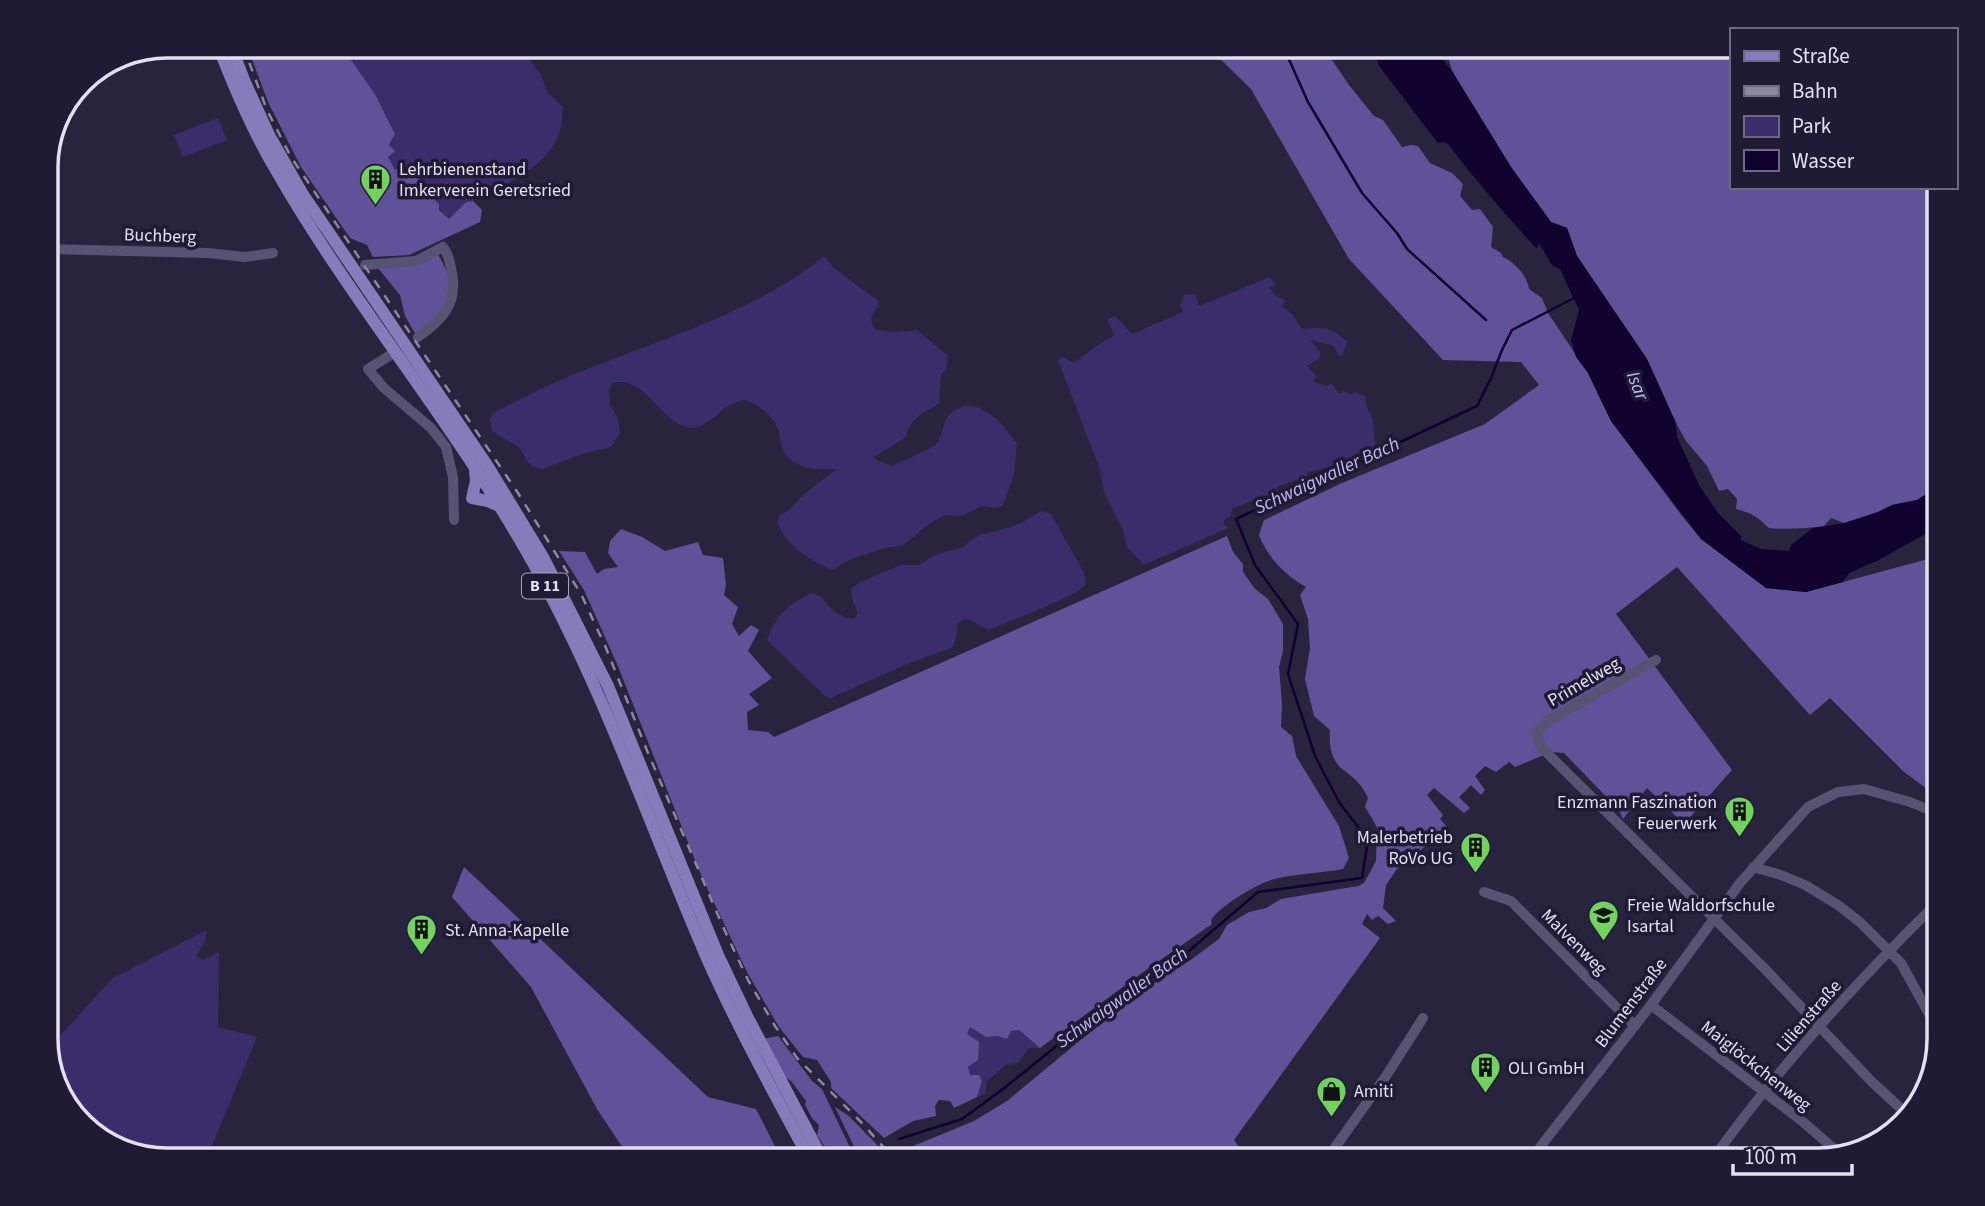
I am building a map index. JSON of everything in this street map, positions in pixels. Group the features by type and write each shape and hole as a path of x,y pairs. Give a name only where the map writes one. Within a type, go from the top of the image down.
{"main road":[{"name":"B 11","path":"223,58 258,138 293,199 475,468 537,571 598,692 708,959 804,1148"},
{"name":"B 11","path":"236,58 279,154 361,282 487,465 543,557 575,617 608,686 718,955 817,1148"},
{"path":"343,255 356,265 365,265"},
{"path":"361,282 360,271 365,265"},
{"path":"475,468 476,481 472,498 500,507"}],"street":[{"path":"365,265 416,261 443,247 447,252 454,283 453,298 438,323 418,337"},
{"name":"Buchberg","path":"58,249 208,253 245,257 273,253"},
{"path":"390,356 368,369 384,388 431,428 446,447 453,477 454,520"},
{"path":"455,502 472,498"},
{"name":"Primelweg","path":"1656,660 1548,721 1539,729 1537,735 1541,747 1713,919"},
{"name":"Blumenstraße","path":"1539,1148 1651,1005 1753,867 1808,807 1838,792 1856,789 1873,791 1927,810"},
{"path":"1753,867 1795,880 1838,905 1861,923 1901,963 1927,1009"},
{"name":"Malvenweg","path":"1484,892 1511,901 1635,1026"},
{"name":"Lilienstraße","path":"1724,1148 1764,1093 1821,1026 1887,951 1927,913"},
{"path":"1713,919 1902,1109"},
{"name":"Maiglöckchenweg","path":"1651,1005 1802,1121 1831,1147"},
{"path":"1335,1148 1423,1018"}],"green space":[{"path":"350,58 528,58 541,75 547,92 563,107 559,134 545,157 499,188 466,202 449,219 428,192 391,164 390,146 395,133 375,94"},
{"path":"218,118 227,140 183,157 174,135"},
{"path":"824,256 833,267 878,301 879,306 872,317 874,329 892,332 917,330 948,356 946,370 941,374 939,404 922,413 910,425 906,437 874,457 892,466 922,452 938,441 949,415 959,408 978,407 996,419 1017,444 1014,475 1003,505 997,508 982,506 961,516 945,515 927,525 904,545 851,559 832,570 807,557 793,545 777,522 780,515 837,469 813,469 792,460 782,447 775,422 753,403 744,400 735,402 704,424 687,427 669,417 631,384 612,383 609,390 610,405 618,419 620,433 611,447 585,453 542,469 532,466 520,448 492,431 490,419 493,413 564,378 737,309 797,276"},
{"path":"1270,277 1276,285 1269,287 1276,296 1286,300 1282,306 1292,314 1302,329 1327,329 1347,342 1342,357 1334,346 1310,340 1321,353 1319,359 1307,366 1317,376 1313,381 1325,386 1331,384 1340,394 1343,391 1365,396 1373,420 1375,447 1323,469 1307,472 1307,476 1279,486 1270,495 1258,496 1233,508 1230,517 1226,518 1223,524 1228,528 1144,565 1127,547 1123,530 1104,492 1099,467 1058,360 1063,357 1074,363 1115,335 1107,320 1115,316 1132,334 1183,312 1180,305 1184,295 1196,294 1199,306"},
{"path":"1042,511 1051,514 1084,573 1086,584 1055,602 988,630 966,618 957,624 953,647 831,698 825,696 767,640 783,612 811,593 822,597 839,615 854,619 858,613 851,589 860,582 901,565 919,565 935,555 964,547 974,538 1009,528"},
{"path":"207,930 205,942 196,956 203,960 219,952 218,1027 257,1037 211,1148 139,1145 112,1134 95,1121 76,1100 64,1074 58,1038 113,978"},
{"path":"970,1027 986,1037 998,1036 1007,1039 1011,1031 1019,1030 1040,1048 1029,1048 1018,1063 1006,1065 987,1081 985,1094 977,1097 982,1081 970,1075 968,1067 979,1042 966,1034"}],"shaded area":[{"path":"252,58 350,58 375,94 395,134 389,145 395,151 388,157 395,170 408,165 421,177 416,183 439,204 439,210 449,219 466,202 473,201 482,210 480,222 409,255 373,257 367,245 350,238 301,167 268,102"},
{"path":"1219,58 1331,58 1349,85 1374,116 1383,120 1402,147 1418,146 1430,163 1452,173 1463,184 1460,196 1472,210 1480,209 1493,227 1491,247 1516,266 1526,279 1529,289 1542,298 1548,313 1588,373 1611,421 1682,516 1701,539 1766,588 1806,592 1927,559 1927,789 1903,771 1830,698 1810,715 1677,567 1616,614 1732,770 1684,824 1647,788 1623,819 1619,810 1564,753 1551,752 1515,767 1509,762 1496,772 1485,766 1475,776 1485,790 1481,795 1471,785 1459,797 1470,808 1464,813 1434,788 1427,795 1443,815 1440,819 1448,828 1397,869 1386,885 1383,908 1396,921 1388,924 1378,916 1372,920 1367,914 1362,924 1380,938 1234,1140 1240,1148 908,1148 974,1121 1007,1101 1165,975 1219,939 1227,925 1249,912 1266,908 1281,899 1364,883 1376,861 1377,827 1365,807 1368,798 1362,788 1333,756 1330,730 1314,716 1305,679 1310,648 1308,619 1300,595 1306,587 1284,571 1267,551 1259,535 1264,520 1342,483 1485,424 1539,385 1521,362 1443,360 1349,259 1251,89"},
{"path":"1448,58 1730,58 1730,189 1927,189 1927,494 1917,500 1892,505 1844,523 1831,518 1820,527 1769,528 1754,516 1736,509 1737,499 1728,489 1719,491 1707,466 1686,441 1647,359 1577,256 1567,228 1551,222 1511,167 1452,71"},
{"path":"437,253 449,278 448,298 436,316 416,335 405,316 400,295 377,267"},
{"path":"621,529 642,537 665,551 698,542 703,555 723,558 726,585 724,595 738,607 732,624 739,636 751,625 759,630 748,651 772,678 749,694 759,705 747,712 748,730 768,732 774,737 1227,536 1233,552 1243,564 1243,572 1255,589 1268,599 1283,624 1283,651 1279,667 1281,727 1292,736 1296,756 1339,826 1349,858 1343,869 1271,880 1238,897 1215,915 1211,920 1212,924 1040,1048 1019,1030 1011,1031 1007,1039 998,1036 986,1037 970,1027 967,1034 979,1042 978,1060 968,1067 970,1075 979,1075 982,1081 977,1097 954,1108 950,1101 939,1100 935,1106 936,1116 913,1121 884,1138 831,1088 831,1082 817,1060 803,1057 779,1027 748,974 701,875 617,664 584,590 559,551 585,552 597,574 604,569 618,567 608,553 610,541"},
{"path":"464,867 708,1097 756,1109 776,1148 623,1148 597,1109 531,987 452,897"},
{"path":"778,1036 812,1081 822,1089 850,1148 825,1148 817,1135 819,1125 812,1118 805,1105 806,1101 791,1081 782,1075 763,1039"},
{"path":"835,1107 849,1116 879,1147 855,1148"}],"water":[{"name":"Isar","path":"1376,58 1442,58 1452,71 1511,167 1551,222 1567,228 1577,256 1647,359 1676,423 1677,437 1699,485 1718,513 1741,536 1741,540 1761,549 1789,551 1791,545 1813,528 1845,523 1892,505 1917,500 1927,494 1927,533 1879,560 1849,573 1843,582 1806,592 1766,588 1701,539 1611,421 1588,373 1576,357 1571,340 1579,310 1560,269 1552,265 1539,243 1537,249 1448,144 1438,143 1379,66"}],"waterway":[{"path":"1288,58 1308,102 1362,193 1397,233 1407,249 1486,320"},
{"name":"Schwaigwaller Bach","path":"899,1139 962,1119 1085,1023 1184,955 1258,892 1362,878 1368,840 1339,802 1315,756 1288,674 1298,624 1255,565 1236,519 1477,406 1512,330 1576,297"}],"railway":[{"path":"248,58 267,110 291,157 518,493 581,594 748,980 797,1058 884,1148"}],"place":[{"name":"Lehrbienenstand Imkerverein Geretsried","path":"376,206"},
{"name":"Enzmann Faszination Feuerwerk","path":"1740,839"},
{"name":"Malerbetrieb RoVo UG","path":"1476,874"},
{"name":"Freie Waldorfschule Isartal","path":"1604,942"},
{"name":"St. Anna-Kapelle","path":"422,957"},
{"name":"OLI GmbH","path":"1485,1095"},
{"name":"Amiti","path":"1331,1118"}]}
